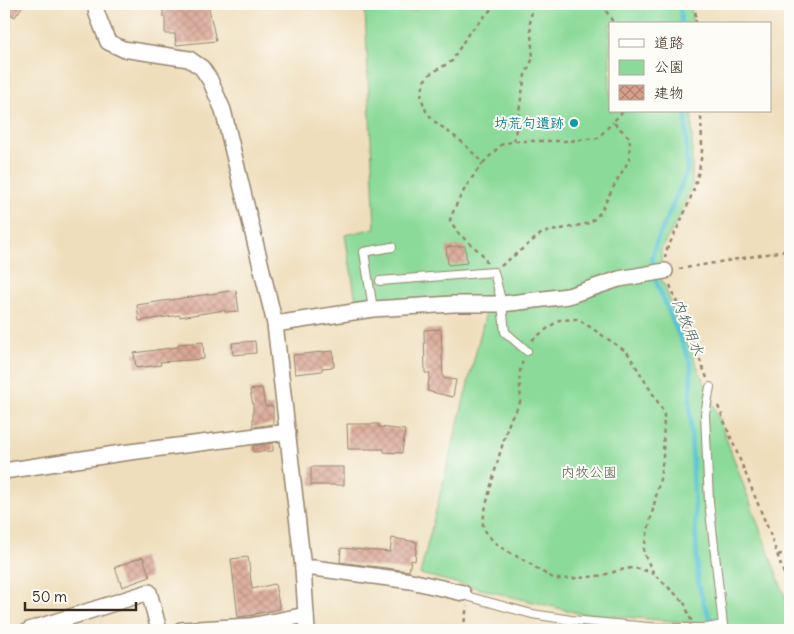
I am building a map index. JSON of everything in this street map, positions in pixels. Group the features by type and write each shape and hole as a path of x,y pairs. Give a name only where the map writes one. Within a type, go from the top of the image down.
{"street":[{"path":"96,4 96,14 108,42 123,49 189,59 202,68 210,80 223,110 275,324 303,568 307,623 181,630"},
{"path":"275,324 373,309 453,304 502,304 568,296 619,279 658,273"},
{"path":"4,471 122,453 288,432"},
{"path":"303,568 411,580 467,595"},
{"path":"29,630 149,592 159,630"}],"lane":[{"path":"373,309 364,252 392,247"},
{"path":"380,281 494,272 502,304 505,332 527,351"},
{"path":"467,595 532,614 571,620 658,628 707,628 723,625 709,502 705,414 710,387"}],"path":[{"path":"483,163 462,142 434,121 426,111 421,97 424,81 430,74 452,61 468,34 496,4"},
{"path":"514,141 526,75 533,58 530,24 533,4"},
{"path":"602,4 613,22"},
{"path":"695,4 696,22"},
{"path":"613,122 630,138 629,160 600,213 590,223 542,233 494,272 482,254 458,233 450,220 457,202 483,163 501,144 514,141 568,141 598,138 622,112"},
{"path":"701,112 702,151 696,183 686,211 666,251 658,273 737,450 790,591"},
{"path":"658,273 790,250"},
{"path":"654,574 643,552 660,479 663,458 664,412 628,352 578,319 559,320 531,341 527,351 518,379 520,404 511,417 482,523 486,531 503,549 556,579 603,575 621,569 632,568 642,568 654,574 684,602 690,620 690,630"},
{"path":"777,556 790,551"},
{"path":"464,630 467,595"}],"green space":[{"name":"内牧公園","path":"418,4 691,4 693,22 609,22 609,112 692,112 692,184 681,214 661,249 661,278 719,419 790,610 790,630 697,630 696,623 578,613 420,574 488,304 358,312 345,235 375,228 365,9 415,11"}],"building":[{"path":"4,4 24,4 15,17 4,10"},
{"path":"163,4 208,4 216,41 176,45 175,34 165,34"},
{"path":"465,246 467,263 448,265 446,247"},
{"path":"236,290 239,311 225,312 225,310 139,321 137,305"},
{"path":"441,329 443,378 456,380 453,397 427,391 430,373 425,373 424,330"},
{"path":"255,341 256,353 233,355 232,343"},
{"path":"203,342 204,359 160,362 161,365 136,368 134,353 178,347 178,344"},
{"path":"333,351 334,367 322,368 322,371 295,374 293,355"},
{"path":"262,388 265,406 273,406 273,424 253,427 253,405 250,390"},
{"path":"347,424 379,424 379,427 405,430 402,453 384,452 384,449 348,449"},
{"path":"273,443 273,451 253,452 253,446"},
{"path":"311,467 344,467 344,485 311,485"},
{"path":"392,538 417,542 415,561 411,560 409,571 340,562 341,548 390,552"},
{"path":"143,557 150,577 122,587 115,567"},
{"path":"248,557 252,589 275,584 280,609 238,617 231,559"}],"waterway":[{"name":"内牧用水","path":"680,4 681,22"},
{"name":"内牧用水","path":"686,112 687,172 656,243 652,258 655,279 691,364 690,407 698,583 710,618"}],"place":[{"name":"坊荒句遺跡","path":"574,123"}]}
